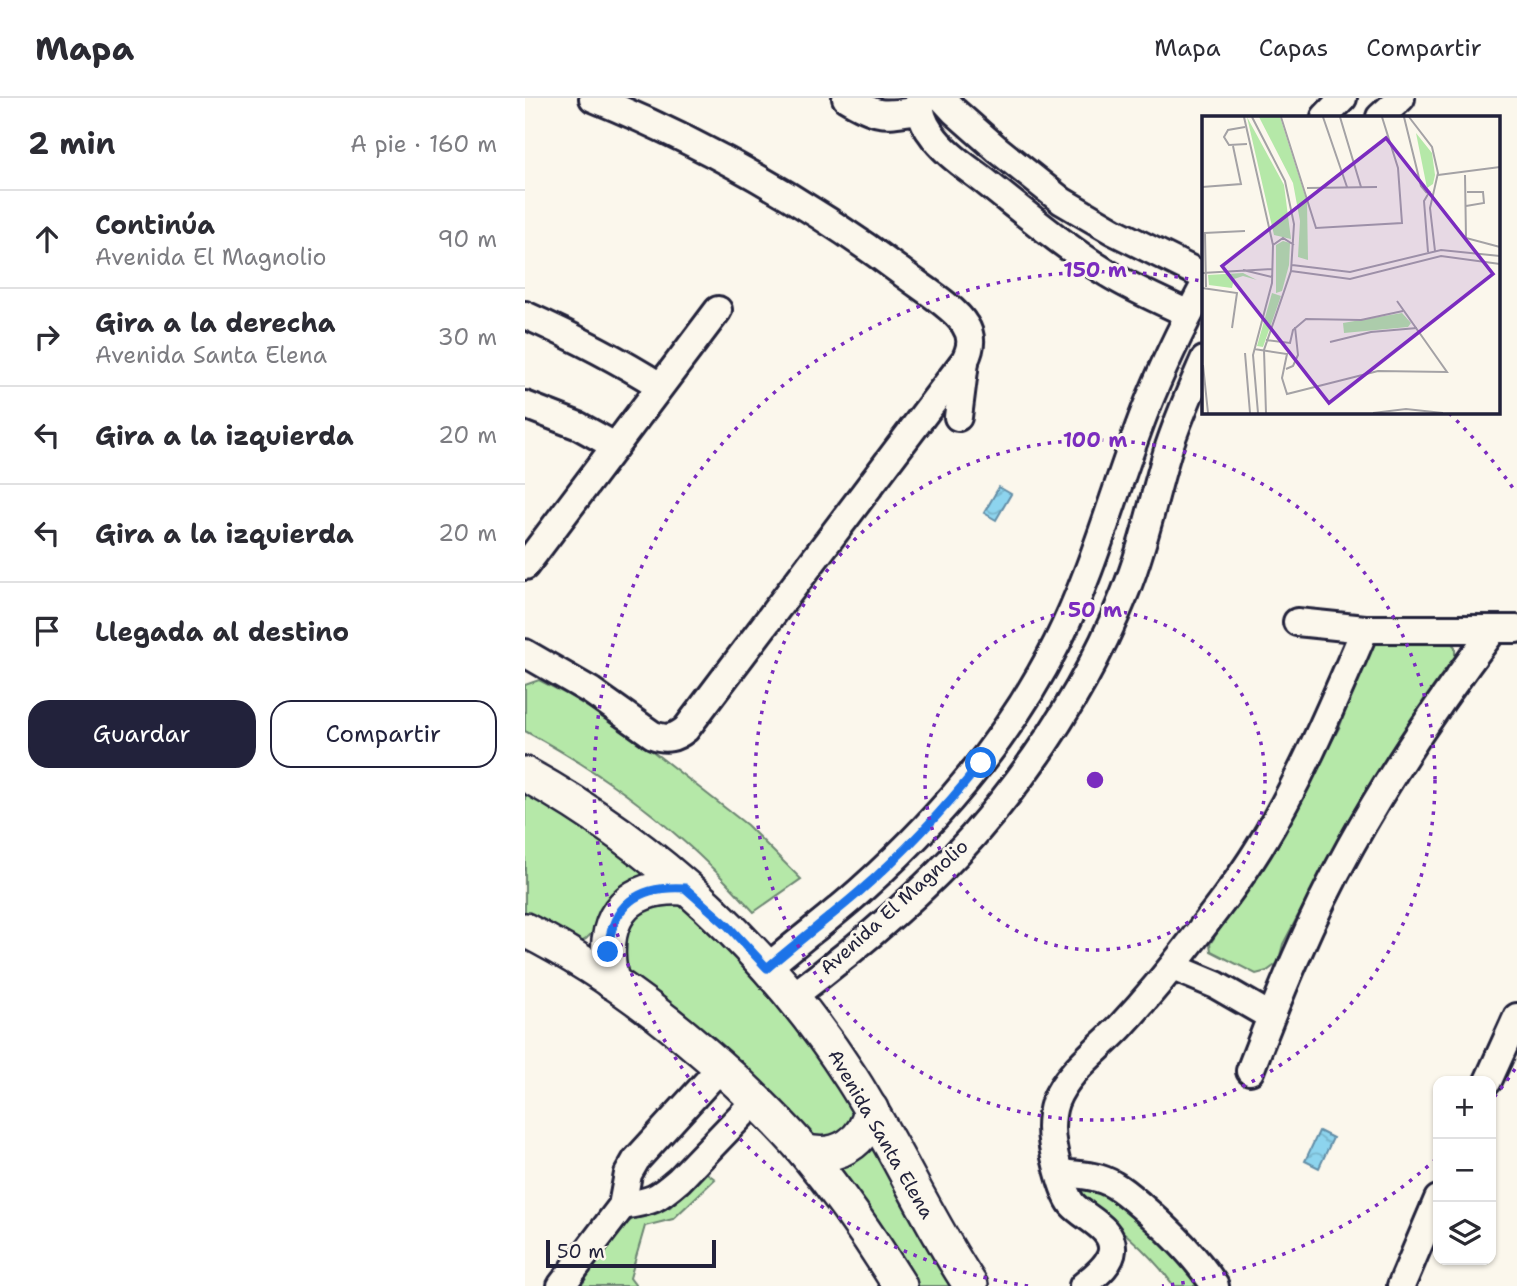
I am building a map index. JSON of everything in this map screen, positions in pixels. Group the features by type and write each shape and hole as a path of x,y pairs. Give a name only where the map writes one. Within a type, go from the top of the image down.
{"street":[{"path":"593,98 661,128 738,167 803,205 887,261 962,320 967,327 971,344 965,360 958,417"},
{"path":"846,98 877,114 891,114 927,102 954,111 1062,201 1113,231 1202,275"},
{"path":"1326,116 1343,98"},
{"path":"1381,116 1401,98"},
{"path":"927,102 927,127 933,136 1028,216 1109,274 1189,314"},
{"name":"Avenida El Magnolio","path":"767,968 858,892 932,823 981,763 1031,688 1056,644 1095,552 1166,361 1202,290"},
{"path":"525,566 718,310"},
{"path":"525,316 590,345 660,386"},
{"path":"525,653 591,691 653,735 669,738 681,733 965,360"},
{"name":"Avenida El Magnolio","path":"792,997 871,933 934,876 973,836 1036,754 1083,678 1111,624 1133,569 1168,451 1202,365"},
{"path":"525,405 579,426 615,446"},
{"path":"1107,519 1122,532 1137,534 1145,531"},
{"path":"1095,552 1117,552 1129,561 1133,569"},
{"path":"1297,622 1365,629 1505,629"},
{"path":"1083,1286 1109,1260 1112,1244 1100,1226 1072,1203 1065,1192 1051,1130 1051,1119 1059,1093 1071,1076 1132,1014 1173,967 1259,848 1323,725 1365,629"},
{"path":"1250,1071 1304,940 1350,848 1384,788 1421,730 1505,629"},
{"name":"Avenida Santa Elena","path":"525,774 602,822 633,845 728,926 767,968 830,1047 871,1109 971,1286"},
{"path":"612,982 608,964 608,939 617,916 633,898 651,890 685,888"},
{"path":"525,930 573,956 656,1014 721,1067 756,1100 829,1182 900,1286"},
{"path":"1173,967 1216,985 1271,1016"},
{"path":"1490,1076 1517,1017"},
{"path":"561,1286 622,1206 628,1174 636,1160 721,1067"},
{"path":"622,1206 649,1202 665,1192 756,1100"},
{"path":"804,1151 828,1153 849,1145 864,1131 871,1109"},
{"path":"1060,1173 1097,1178 1115,1185 1153,1215 1174,1236 1194,1257 1215,1286"},
{"path":"1401,1286 1437,1202"}],"green space":[{"path":"1448,639 1455,647 1455,665 1396,742 1351,815 1283,944 1278,963 1267,971 1256,974 1211,951 1210,944 1283,833 1340,726 1370,644"},
{"path":"539,680 610,721 651,750 747,825 801,879 754,912 700,856 645,809 587,767 525,731 525,685"},
{"path":"525,790 642,868 648,878 586,939 577,944 525,916"},
{"path":"677,904 691,912 709,929 792,1024 852,1106 851,1125 820,1143 624,969 620,939 641,907"},
{"path":"868,1137 956,1286 918,1286 832,1158"},
{"path":"704,1171 715,1179 673,1219 645,1226 630,1278 636,1286 581,1286 623,1226 634,1218 670,1207"},
{"path":"1079,1186 1096,1187 1138,1215 1204,1286 1174,1286 1135,1243 1087,1204 1077,1189"}],"water":[{"path":"999,487 1011,494 996,520 984,513"},
{"path":"1319,1131 1333,1138 1319,1168 1305,1161"}],"route":[{"path":"608,952 611,927 633,898 659,888 685,888 728,926 767,968 896,858 932,823 981,763"}]}
